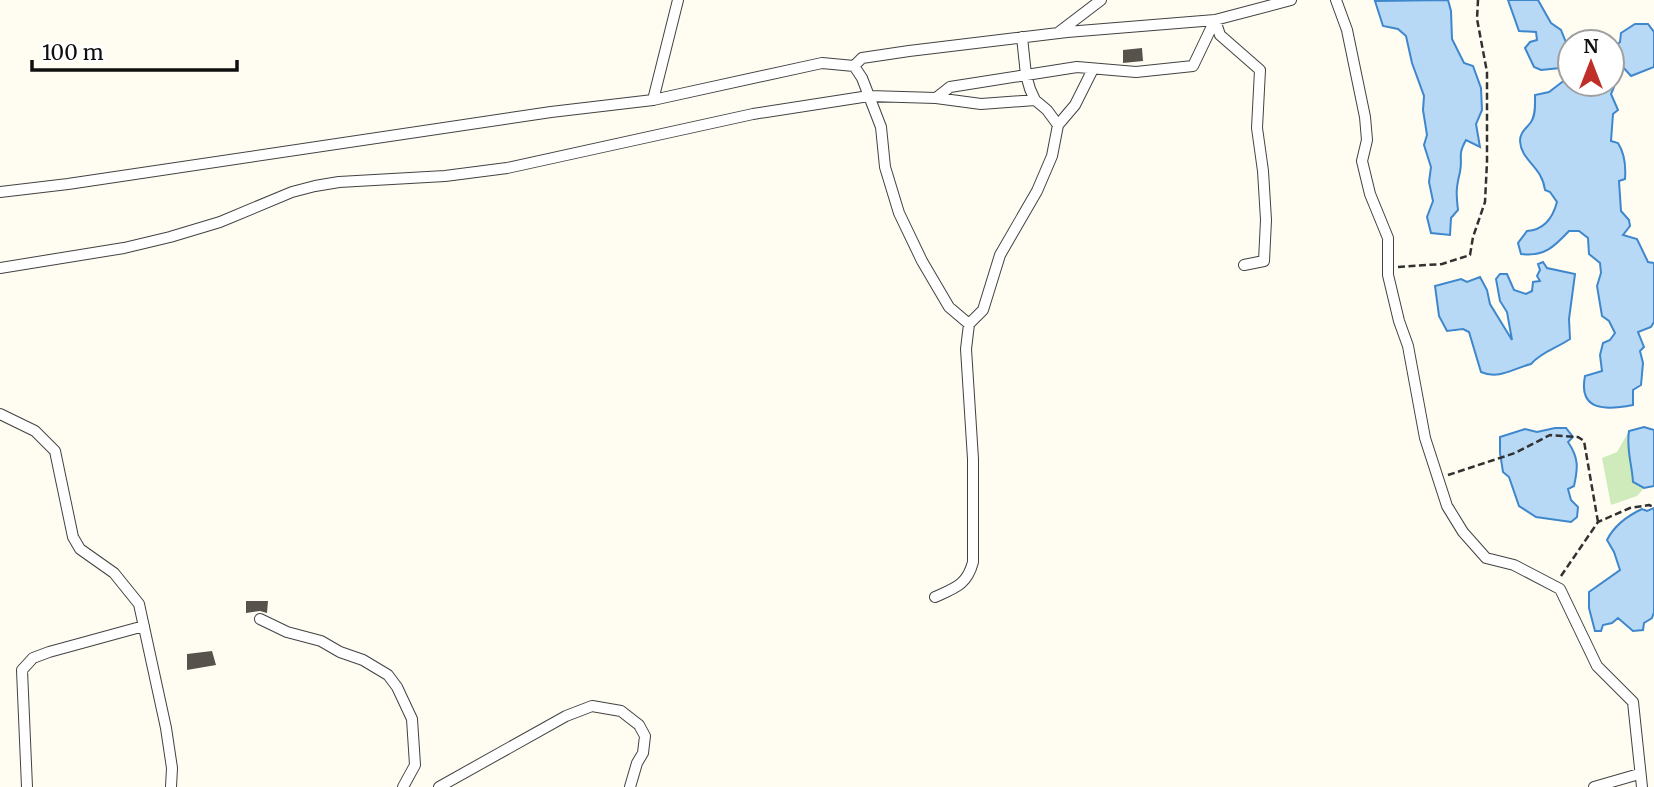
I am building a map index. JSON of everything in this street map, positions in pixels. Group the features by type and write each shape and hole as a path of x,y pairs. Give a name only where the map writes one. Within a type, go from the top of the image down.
{"street":[{"path":"653,100 678,0"},
{"path":"1059,33 1101,0"},
{"path":"854,66 862,58 1022,37 1214,20 1291,0"},
{"path":"1336,0 1347,30 1365,117 1367,140 1362,162 1370,194 1388,238 1388,275 1398,321 1408,346 1425,438 1447,506 1463,532 1486,558 1514,565 1560,589 1597,666 1633,702 1642,787"},
{"path":"936,97 950,87 1077,67 1136,72 1193,66 1214,20"},
{"path":"1214,20 1220,35 1260,70 1257,128 1263,171 1266,236 1264,261 1244,265"},
{"path":"1022,37 1026,75 1035,100 1058,125"},
{"path":"0,192 551,112 653,100 822,63 854,66"},
{"path":"854,66 862,78 881,127 885,167 900,213 922,261 949,307 969,324"},
{"path":"935,597 957,587 970,577 973,562 973,459 966,349 969,324 983,310 1000,255 1037,191 1052,156 1058,125 1075,104 1093,69"},
{"path":"0,268 124,248 220,222 292,192 316,186 508,168 753,114 869,96 936,97 981,104 1035,100"},
{"path":"0,414 35,431 55,451 74,537 80,549 114,573 139,604 166,728 172,768 171,787"},
{"path":"260,619 287,632 321,641 340,652 363,660 388,676 397,687 412,719 415,765 403,787"},
{"path":"27,787 22,670 26,663 49,652 144,626"},
{"path":"439,787 566,716 592,706 621,711 639,725 645,736 643,753 630,787"},
{"path":"1594,787 1639,774"}],"path":[{"path":"1388,275 1395,267 1442,264 1470,255 1473,236 1485,202 1487,162 1487,72 1477,19 1478,0"},
{"path":"1437,477 1468,470 1495,458 1515,453 1550,435 1578,437 1584,441 1598,522"},
{"path":"1560,589 1561,576 1598,522 1630,508 1649,505 1654,507"}],"green space":[{"path":"1629,431 1633,482 1644,488 1637,496 1611,505 1602,458 1617,452"}],"water":[{"path":"1448,0 1452,39 1464,63 1473,66 1481,88 1482,110 1476,124 1480,147 1466,140 1462,150 1457,191 1458,210 1451,218 1450,235 1431,233 1427,217 1433,201 1429,182 1431,167 1424,145 1427,135 1424,96 1406,36 1398,29 1383,26 1375,1"},
{"path":"1508,0 1538,0 1551,23 1558,28 1556,28 1556,68 1541,70 1534,67 1525,48 1530,42 1537,40 1536,32 1519,31"},
{"path":"1635,24 1648,24 1654,32 1654,67 1631,76 1626,70 1626,30"},
{"path":"1556,87 1556,98 1613,98 1618,110 1613,114 1611,141 1618,143 1624,156 1625,179 1619,181 1621,211 1629,220 1630,226 1623,235 1637,239 1648,262 1654,263 1654,322 1651,327 1638,332 1644,347 1640,351 1643,363 1641,385 1633,390 1633,405 1605,408 1590,402 1586,396 1585,376 1602,371 1600,355 1603,343 1610,340 1615,333 1609,321 1602,316 1597,286 1601,273 1600,263 1589,254 1588,238 1579,231 1569,231 1548,250 1529,255 1521,254 1518,243 1527,231 1547,222 1557,202 1550,192 1545,190 1540,175 1524,154 1520,141 1534,116 1535,95 1549,92"},
{"path":"1543,262 1547,268 1575,274 1569,319 1570,339 1544,353 1531,364 1494,375 1481,372 1469,332 1463,329 1447,331 1439,316 1435,286 1461,279 1467,282 1480,277 1490,304 1512,340 1507,312 1500,301 1496,279 1500,274 1507,274 1514,290 1526,294 1532,291 1533,282 1540,281 1537,276 1540,270 1538,264"},
{"path":"1644,427 1654,430 1654,486 1644,488 1633,482 1628,444 1629,431"},
{"path":"1566,428 1573,437 1568,442 1576,458 1576,474 1574,486 1568,489 1571,500 1578,507 1577,517 1571,522 1536,517 1519,506 1509,477 1503,472 1500,437 1525,429 1537,432"},
{"path":"1654,508 1652,618 1644,623 1643,630 1633,631 1618,618 1603,625 1601,631 1595,631 1589,608 1589,592 1620,570 1607,540 1626,518 1642,509 1647,511"}],"building":[{"path":"1142,48 1143,61 1123,63 1123,50"},
{"path":"246,601 268,601 267,613 246,613"},
{"path":"212,651 216,665 187,670 187,654"}]}
